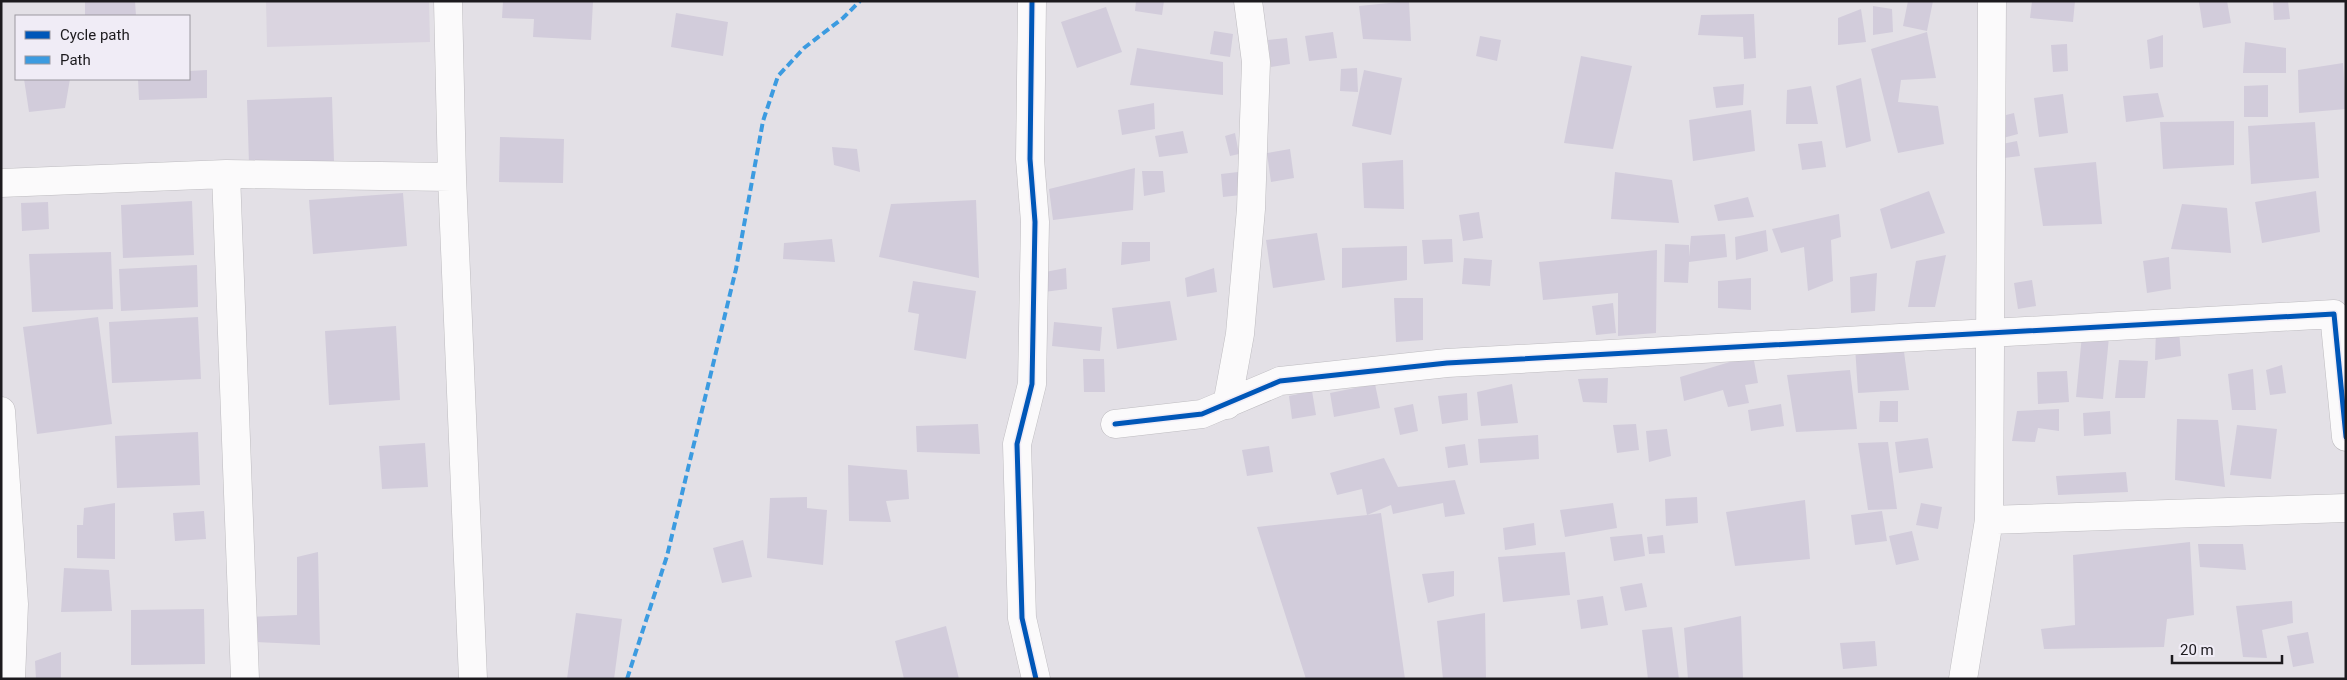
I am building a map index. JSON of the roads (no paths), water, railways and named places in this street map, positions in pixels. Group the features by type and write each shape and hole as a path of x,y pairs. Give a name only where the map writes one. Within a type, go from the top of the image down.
{"street":[{"path":"448,1 452,177 473,679"},
{"path":"1032,1 1030,158 1035,222 1032,384 1016,444 1022,618 1036,679"},
{"path":"1227,405 1240,334 1251,209 1256,62 1248,1"},
{"path":"1963,679 1989,520 1992,1"},
{"path":"1,184 226,174 452,177"},
{"path":"226,174 245,679"},
{"path":"1115,424 1202,414 1280,381 1447,363 2338,312"},
{"path":"2338,312 2334,314 2346,437"},
{"path":"1,411 11,679"},
{"path":"1989,520 2346,508"}]}
